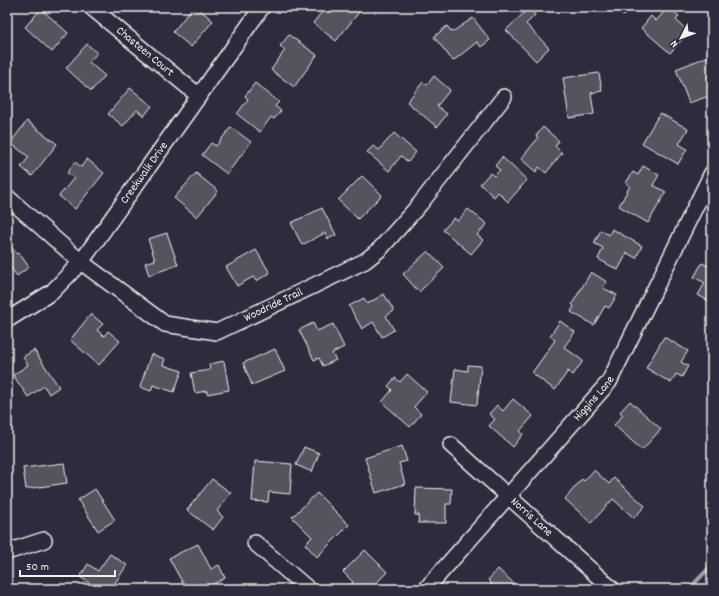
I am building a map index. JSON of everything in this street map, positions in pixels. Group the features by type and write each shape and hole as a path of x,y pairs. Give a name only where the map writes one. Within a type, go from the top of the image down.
{"street":[{"name":"Chasteen Court","path":"91,7 199,96"},
{"name":"Creekwalk Drive","path":"7,320 52,292 81,262 262,7"},
{"name":"Woodride Trail","path":"7,197 81,262 164,324 217,332 365,261 380,249 420,204 504,97"},
{"name":"Higgins Lane","path":"426,589 609,382 712,174"},
{"name":"Norris Lane","path":"451,445 508,498 612,589"},
{"path":"7,552 44,540"},
{"path":"255,543 308,589"}],"building":[{"path":"7,7 12,7 7,13"},
{"path":"193,7 197,7 213,21 191,47 173,32"},
{"path":"326,7 355,7 360,11 336,41 313,23"},
{"path":"613,7 632,7 624,16"},
{"path":"668,7 679,16 676,20 689,32 670,53 641,28 651,16 656,21"},
{"path":"529,8 535,15 526,24 549,48 536,61 506,30"},
{"path":"41,9 68,33 52,52 25,27"},
{"path":"473,18 490,40 481,47 477,42 453,61 434,37 447,26 452,32"},
{"path":"289,35 317,55 294,87 271,70 285,50 280,46"},
{"path":"87,44 97,53 89,62 105,76 91,91 66,68"},
{"path":"712,55 712,72 710,73 712,79 712,95 689,103 676,69"},
{"path":"599,73 602,91 591,93 594,114 569,118 563,78"},
{"path":"434,76 450,90 437,106 447,114 437,127 407,102 423,82 427,85"},
{"path":"255,83 279,102 275,106 281,111 274,119 271,117 260,132 237,114 248,99 245,96"},
{"path":"130,88 152,106 144,116 137,110 123,126 108,114"},
{"path":"660,113 688,129 679,144 687,149 678,164 642,143"},
{"path":"27,121 57,144 32,176 21,167 29,157 10,143"},
{"path":"231,127 251,142 227,174 202,155 211,143 216,146"},
{"path":"543,127 559,141 555,146 562,153 546,173 539,167 536,172 521,159 538,138 536,136"},
{"path":"394,133 416,152 408,162 401,156 389,171 367,152 373,146 379,150"},
{"path":"502,157 527,180 508,202 498,192 494,197 480,184 490,173 494,176 500,170 495,166"},
{"path":"87,159 104,173 75,209 59,196 74,178 67,173 75,162 81,167"},
{"path":"643,166 659,175 653,185 666,192 648,223 619,206 630,186 626,183 633,172 638,175"},
{"path":"196,173 218,191 197,217 174,198"},
{"path":"362,176 382,195 358,219 338,200"},
{"path":"322,208 336,235 328,239 325,233 302,245 291,223"},
{"path":"468,209 487,224 477,235 483,240 471,254 443,230 454,218 458,221"},
{"path":"612,229 642,246 636,258 627,253 618,270 598,259 603,248 594,243 601,230 609,235"},
{"path":"167,233 178,265 149,275 145,263 155,260 148,239"},
{"path":"7,242 17,254 19,253 29,267 17,276 11,268 7,272"},
{"path":"256,250 270,273 256,281 253,277 237,286 226,267"},
{"path":"428,251 444,268 419,292 403,274"},
{"path":"702,263 712,268 712,303 698,295 705,283 694,277"},
{"path":"591,272 607,282 603,288 617,295 609,308 605,306 594,325 571,312 574,306 572,304"},
{"path":"384,294 394,311 386,316 394,330 382,337 373,322 362,329 349,306 364,298 367,304"},
{"path":"91,314 103,324 97,330 104,336 108,331 120,341 99,365 70,340"},
{"path":"560,321 575,332 564,347 583,361 573,375 568,371 555,390 532,373 555,340 550,336"},
{"path":"313,323 317,331 333,324 344,347 332,353 336,360 323,366 319,358 314,360 299,330"},
{"path":"664,337 688,351 681,362 688,366 682,377 676,374 671,383 646,368"},
{"path":"275,349 285,371 252,385 243,363"},
{"path":"34,350 59,387 49,394 44,386 28,397 13,375 28,365 23,357"},
{"path":"151,354 165,359 163,365 182,371 174,392 153,385 151,391 140,387"},
{"path":"224,361 229,390 207,394 207,391 195,393 191,373 210,370 209,364"},
{"path":"468,365 481,366 477,405 451,402 455,369 468,371"},
{"path":"407,374 427,392 414,407 421,414 410,427 382,402 392,390 388,386 395,378 400,382"},
{"path":"513,399 533,416 520,431 523,434 513,447 489,426 495,419 489,414 497,405 503,411"},
{"path":"630,401 661,429 642,450 614,425 623,415 620,412"},
{"path":"402,446 407,461 399,463 405,484 376,493 365,458"},
{"path":"304,447 319,453 312,472 296,465"},
{"path":"255,461 292,464 290,494 269,492 268,502 252,501"},
{"path":"64,463 67,483 26,489 23,468"},
{"path":"594,470 609,484 614,478 645,506 634,518 613,499 591,523 565,499 582,479 584,481"},
{"path":"212,479 231,493 217,511 223,517 213,530 187,510"},
{"path":"416,488 452,489 451,504 446,504 446,523 418,523 419,515 415,515"},
{"path":"95,489 115,520 98,531 78,500"},
{"path":"317,493 349,525 317,557 305,544 312,537 292,517"},
{"path":"198,544 211,569 219,565 225,578 208,587 209,589 186,589 169,558"},
{"path":"365,550 387,572 371,589 353,589 350,586 353,582 343,572"},
{"path":"110,554 127,565 111,589 99,589 80,577 88,564 98,571"},
{"path":"498,569 520,589 487,589 492,584 488,580"}],"waterway":[{"path":"689,589 712,565"}]}
